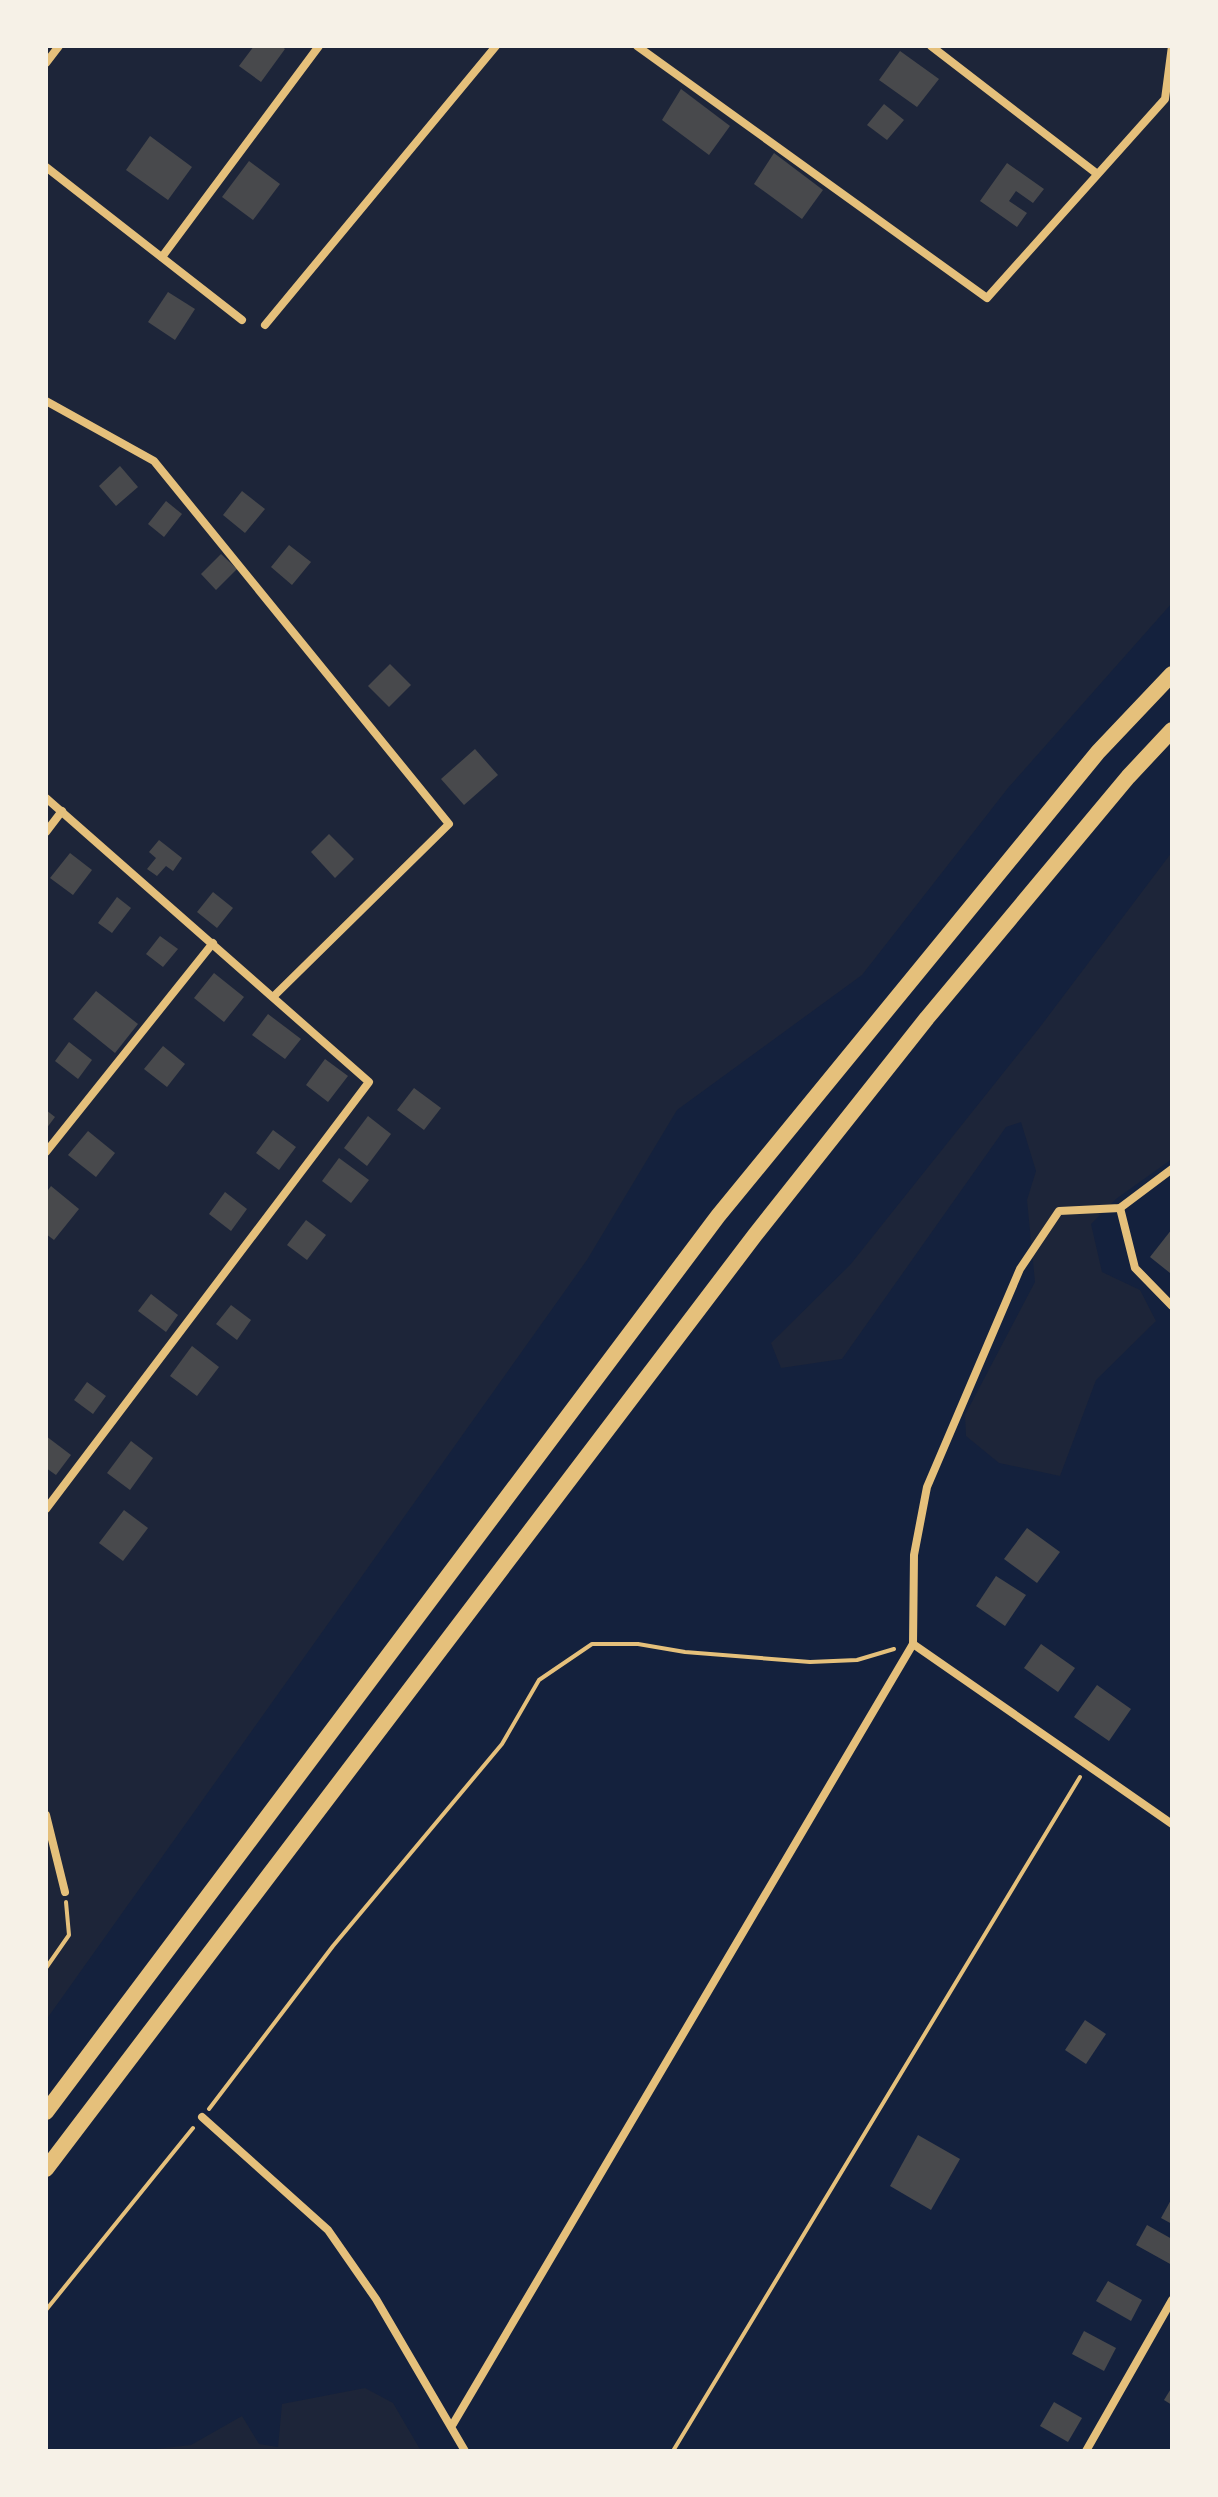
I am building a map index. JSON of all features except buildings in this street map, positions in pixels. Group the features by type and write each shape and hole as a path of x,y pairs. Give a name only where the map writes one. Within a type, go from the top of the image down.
{"highway":[{"path":"46,2112 718,1216 1098,752 1172,674"},
{"path":"46,2169 755,1235 927,1018 1128,777 1172,730"}],"street":[{"path":"46,63 59,46"},
{"path":"162,257 319,46"},
{"path":"265,325 496,46"},
{"path":"639,46 987,298 1165,99 1172,46"},
{"path":"931,46 1096,173"},
{"path":"46,167 242,320"},
{"path":"46,401 154,461 449,824 273,997"},
{"path":"46,798 369,1082 46,1509"},
{"path":"46,832 62,811"},
{"path":"46,1152 213,943"},
{"path":"453,2424 913,1644 914,1555 927,1487 1020,1269 1059,1211 1120,1208 1172,1169"},
{"path":"1120,1208 1135,1268 1172,1306"},
{"path":"913,1644 1172,1824"},
{"path":"46,1815 65,1892"},
{"path":"202,2117 328,2230 453,2424 465,2451"},
{"path":"1086,2451 1172,2300"}],"path":[{"path":"46,2310 202,2117 333,1946 502,1744 539,1680 592,1644 638,1644 685,1652 810,1662 857,1660 913,1644"},
{"path":"673,2451 1088,1765"},
{"path":"46,1968 69,1935 65,1892"}],"shaded area":[{"path":"46,46 1172,46 1172,603 1008,788 862,975 677,1110 587,1260 46,2020"},
{"path":"1172,852 1172,1159 1116,1199 1091,1224 1102,1272 1140,1290 1156,1321 1096,1380 1060,1476 999,1463 966,1436 965,1415 1035,1282 1027,1200 1036,1171 1021,1122 1006,1127 842,1359 781,1368 771,1343 850,1265 1040,1027"},
{"path":"365,2388 393,2403 421,2451 137,2451 191,2445 242,2416 259,2444 278,2447 282,2404"}]}
